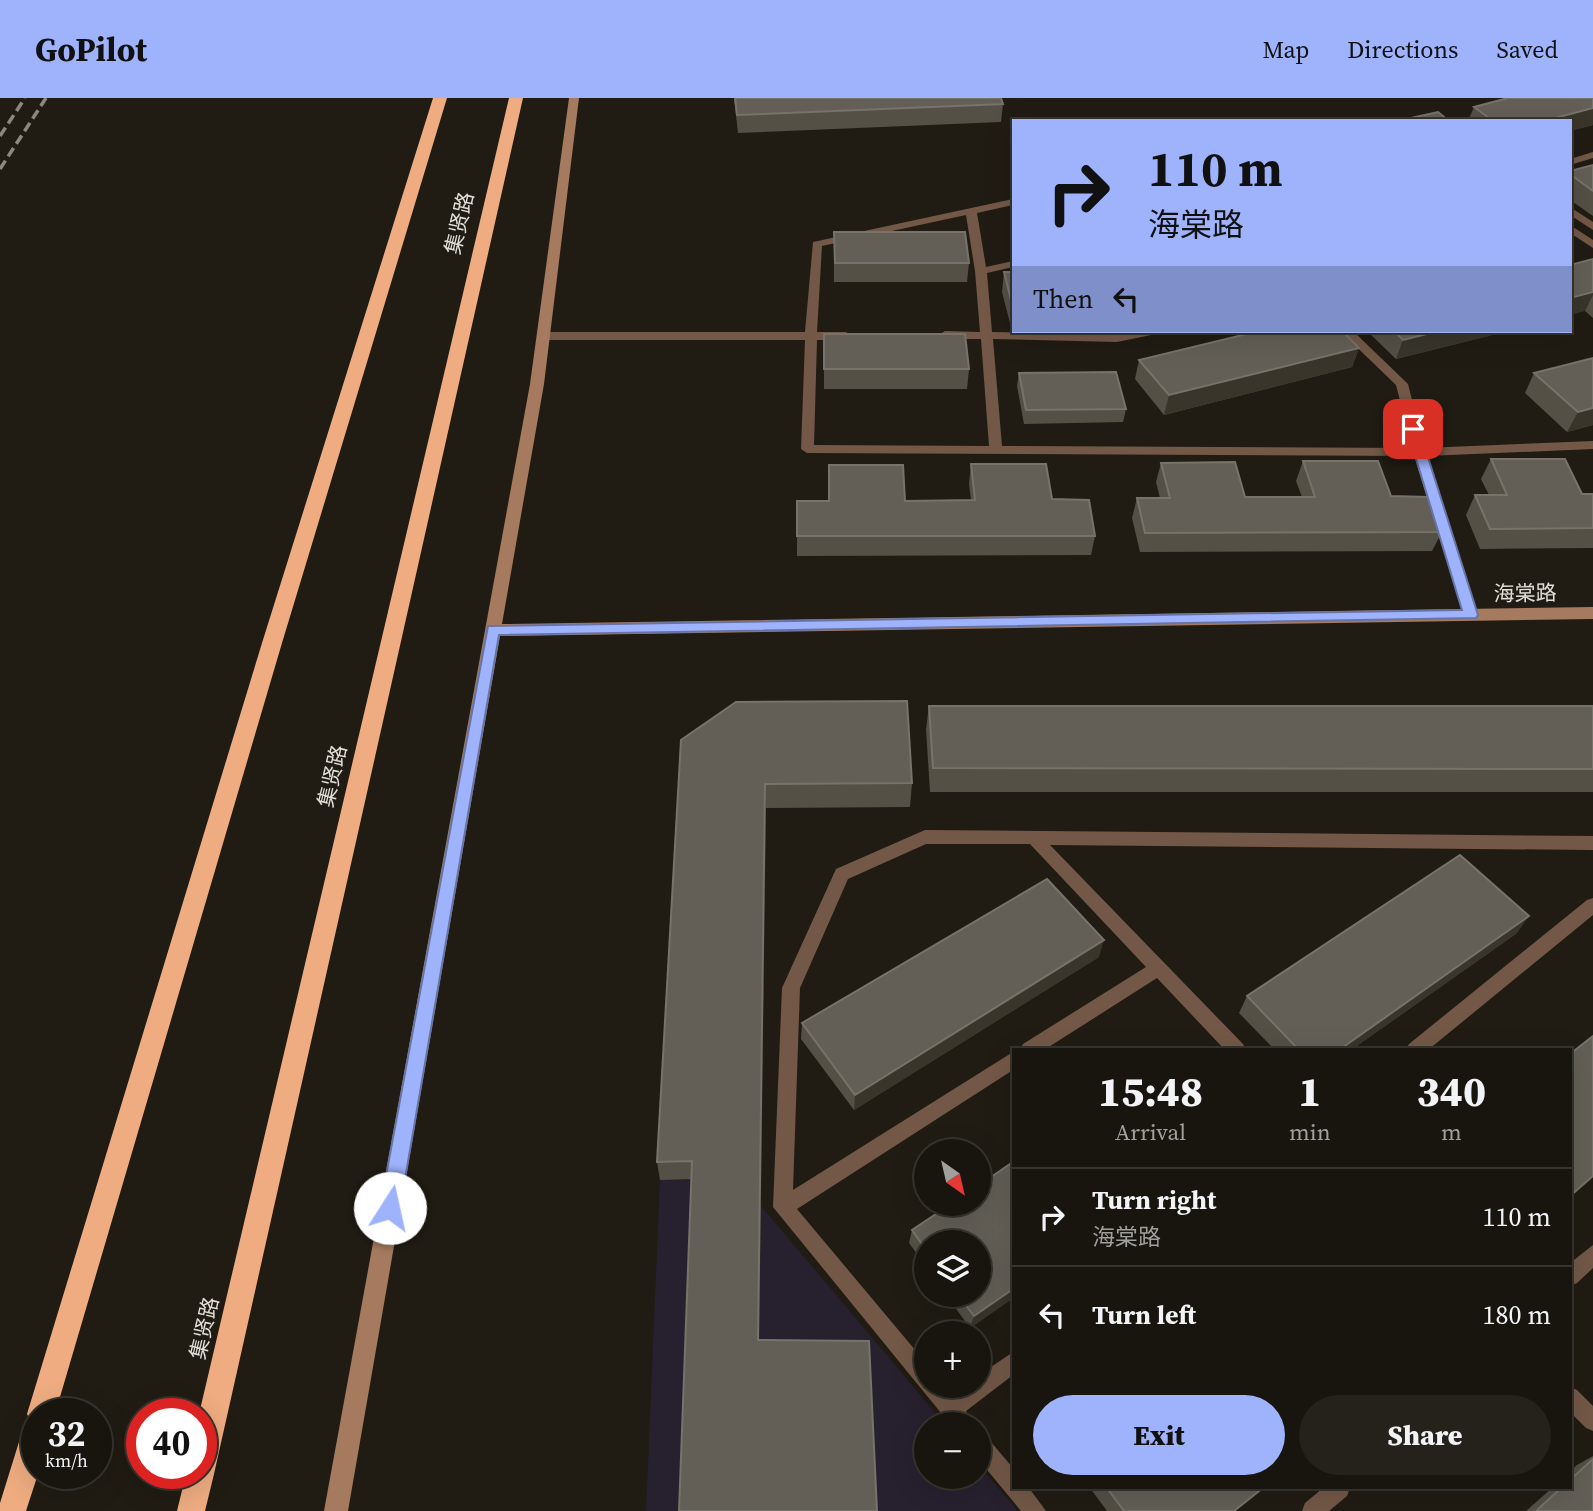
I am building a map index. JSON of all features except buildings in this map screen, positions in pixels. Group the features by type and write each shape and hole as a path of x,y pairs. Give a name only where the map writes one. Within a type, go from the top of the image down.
{"highway":[{"path":"46,1398 272,643 440,98"},
{"name":"集贤路","path":"217,1398 516,98"},
{"path":"12,1511 21,1481"},
{"path":"191,1511 196,1489"}],"street":[{"path":"336,1511 543,336 574,98"},
{"name":"海棠路","path":"493,630 1593,613"}],"lane":[{"path":"1572,161 1593,155"},
{"path":"1012,202 817,244 807,449 1419,452 1593,445"},
{"path":"971,211 981,271 996,450"},
{"path":"1572,211 1593,227"},
{"path":"1576,238 1593,245"},
{"path":"981,271 1012,264"},
{"path":"932,335 1117,338 1142,333"},
{"path":"1348,333 1402,384 1419,452 1471,615"},
{"path":"543,336 864,336"},
{"path":"914,1365 783,1208 791,988 842,874 925,837 1593,843"},
{"path":"1033,837 1235,1048"},
{"path":"1417,1048 1593,905"},
{"path":"1032,1048 1158,968"},
{"path":"783,1208 1012,1061"},
{"path":"1572,1274 1593,1255"},
{"path":"962,1412 1012,1363"},
{"path":"941,1398 953,1412"},
{"path":"1572,1399 1593,1421"},
{"path":"991,1457 1012,1482"},
{"path":"1017,1489 1035,1511"},
{"path":"1313,1511 1338,1489"}],"shaded area":[{"path":"905,725 910,807 766,808 761,1206 914,1387 914,1398 923,1398 935,1412 914,1412 914,1489 991,1489 991,1479 1018,1511 646,1511 660,1180 684,764"}],"railway":[{"path":"0,136 25,98"},
{"path":"0,169 46,98"}],"route":[{"path":"390,1208 493,630 1471,615 1413,429"}]}
